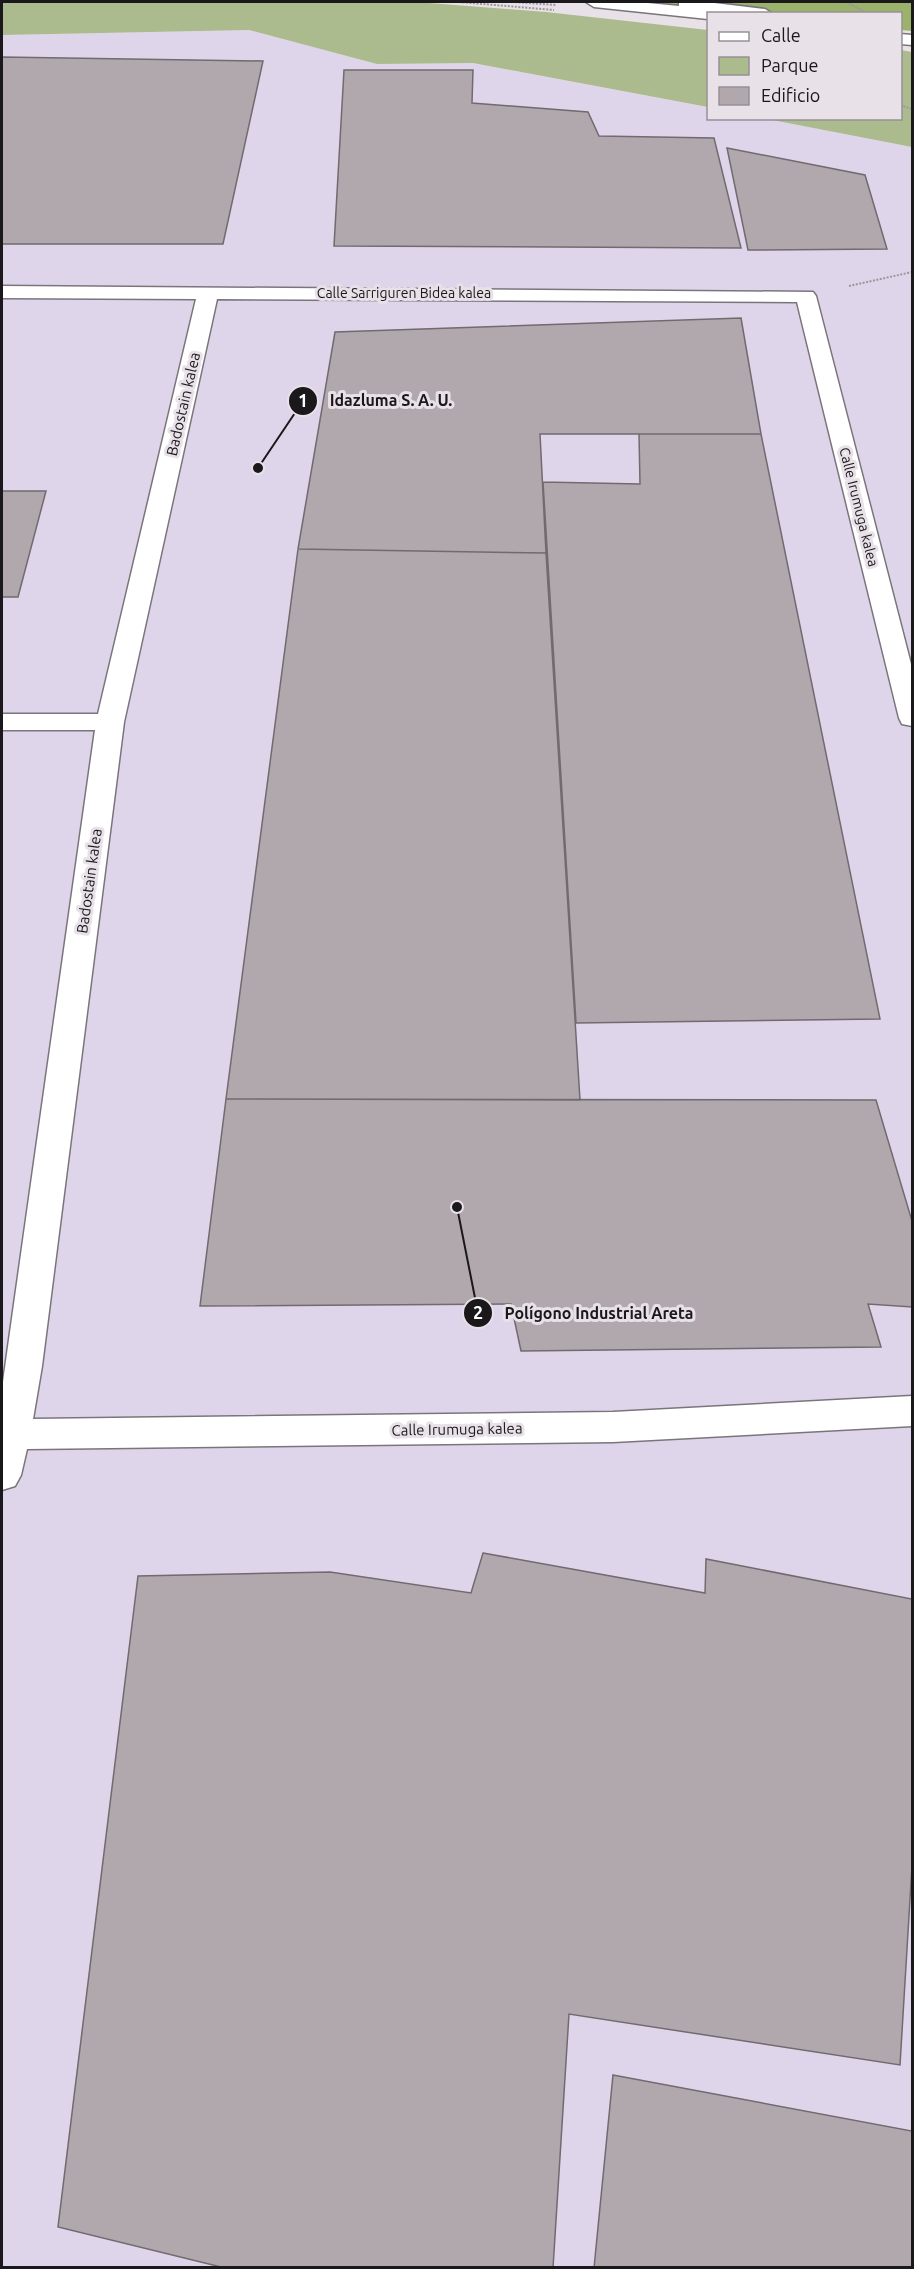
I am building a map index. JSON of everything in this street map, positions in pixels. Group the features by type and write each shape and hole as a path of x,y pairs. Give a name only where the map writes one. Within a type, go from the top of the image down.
{"street":[{"path":"594,2 707,14"},
{"path":"656,2 747,12"},
{"name":"Calle Sarriguren Bidea kalea","path":"2,292 806,296"},
{"name":"Badostain kalea","path":"2,1475 7,1434 25,1354 110,722 208,292"},
{"name":"Calle Irumuga kalea","path":"806,296 912,718"},
{"path":"2,722 110,722"},
{"name":"Calle Irumuga kalea","path":"7,1434 613,1427 912,1411"}],"path":[{"path":"846,2 865,12"},
{"path":"806,296 912,272"}],"shaded area":[{"path":"249,30 377,64 473,63 707,107 707,120 772,120 912,147 912,2267 2,2267 2,35"}],"green space":[{"path":"2,2 416,2 546,12 707,30 707,107 473,63 377,64 249,30 2,35"},
{"path":"594,2 912,2 912,31 902,30 902,12 707,12"},
{"path":"902,50 912,52 912,147 772,120 902,120"}],"building":[{"path":"2,57 263,61 223,244 2,244"},
{"path":"344,70 473,70 472,103 588,112 599,136 714,138 741,248 334,246"},
{"path":"727,148 865,175 887,249 748,250"},
{"path":"741,318 761,434 540,434 546,553 298,549 335,332"},
{"path":"639,434 761,434 880,1019 576,1023 543,482 640,484"},
{"path":"2,491 46,491 18,597 2,597"},
{"path":"298,549 546,553 580,1100 226,1099"},
{"path":"226,1099 876,1100 912,1221 912,1307 868,1304 881,1347 521,1351 511,1304 200,1306"},
{"path":"483,1553 705,1593 706,1559 912,1599 912,1866 900,2065 569,2014 553,2268 225,2268 58,2227 138,1576 330,1572 471,1593"},
{"path":"613,2075 912,2131 912,2268 594,2268"}],"place":[{"name":"Idazluma S. A. U.","path":"258,468"},
{"name":"Polígono Industrial Areta","path":"457,1207"}]}
